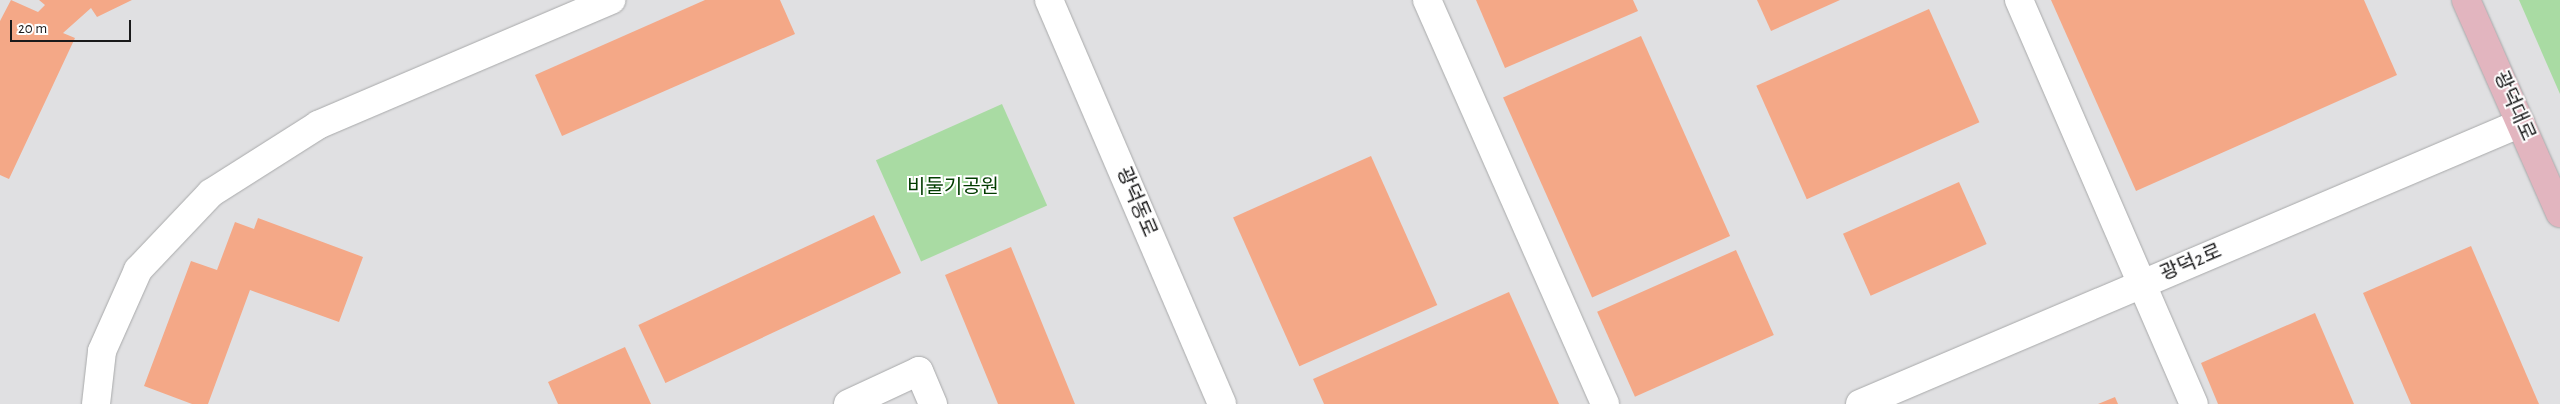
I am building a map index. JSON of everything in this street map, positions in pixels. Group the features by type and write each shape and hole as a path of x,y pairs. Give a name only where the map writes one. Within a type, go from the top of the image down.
{"main road":[{"name":"광덕대로","path":"2466,0 2560,213"}],"street":[{"path":"96,404 102,351 138,270 211,193 318,125 611,0"},
{"name":"광덕동로","path":"1049,0 1222,404"},
{"path":"1426,0 1605,404"},
{"path":"2019,0 2194,404"},
{"name":"광덕2로","path":"1860,404 2521,123"},
{"path":"848,404 920,371 933,404"}],"green space":[{"path":"2519,0 2560,0 2560,94"},
{"name":"비둘기공원","path":"1002,104 1047,205 921,262 876,160"}],"building":[{"path":"11,0 38,12 45,5 39,0 132,0 97,17 91,8 63,33 75,38 9,179 0,175 0,21"},
{"path":"705,0 780,0 795,34 562,136 535,75"},
{"path":"1476,0 1633,0 1638,11 1505,68"},
{"path":"1757,0 1840,0 1771,31"},
{"path":"2051,0 2364,0 2397,75 2136,191"},
{"path":"1929,9 1979,122 1807,199 1756,86"},
{"path":"1641,36 1730,236 1592,297 1503,97"},
{"path":"1371,156 1437,305 1299,366 1233,217"},
{"path":"1959,182 1987,244 1871,296 1843,234"},
{"path":"874,215 901,273 665,383 638,325"},
{"path":"258,218 363,257 339,322 250,290 208,404 192,404 144,386 191,261 217,270 235,222 254,229"},
{"path":"2471,246 2539,404 2411,404 2363,293"},
{"path":"1011,247 1075,404 998,404 945,275"},
{"path":"1736,250 1774,335 1635,397 1597,312"},
{"path":"1509,292 1559,404 1324,404 1313,379"},
{"path":"2315,313 2354,404 2218,404 2201,363"},
{"path":"625,347 651,404 558,404 548,382"},
{"path":"2115,397 2118,404 2098,404"}]}
